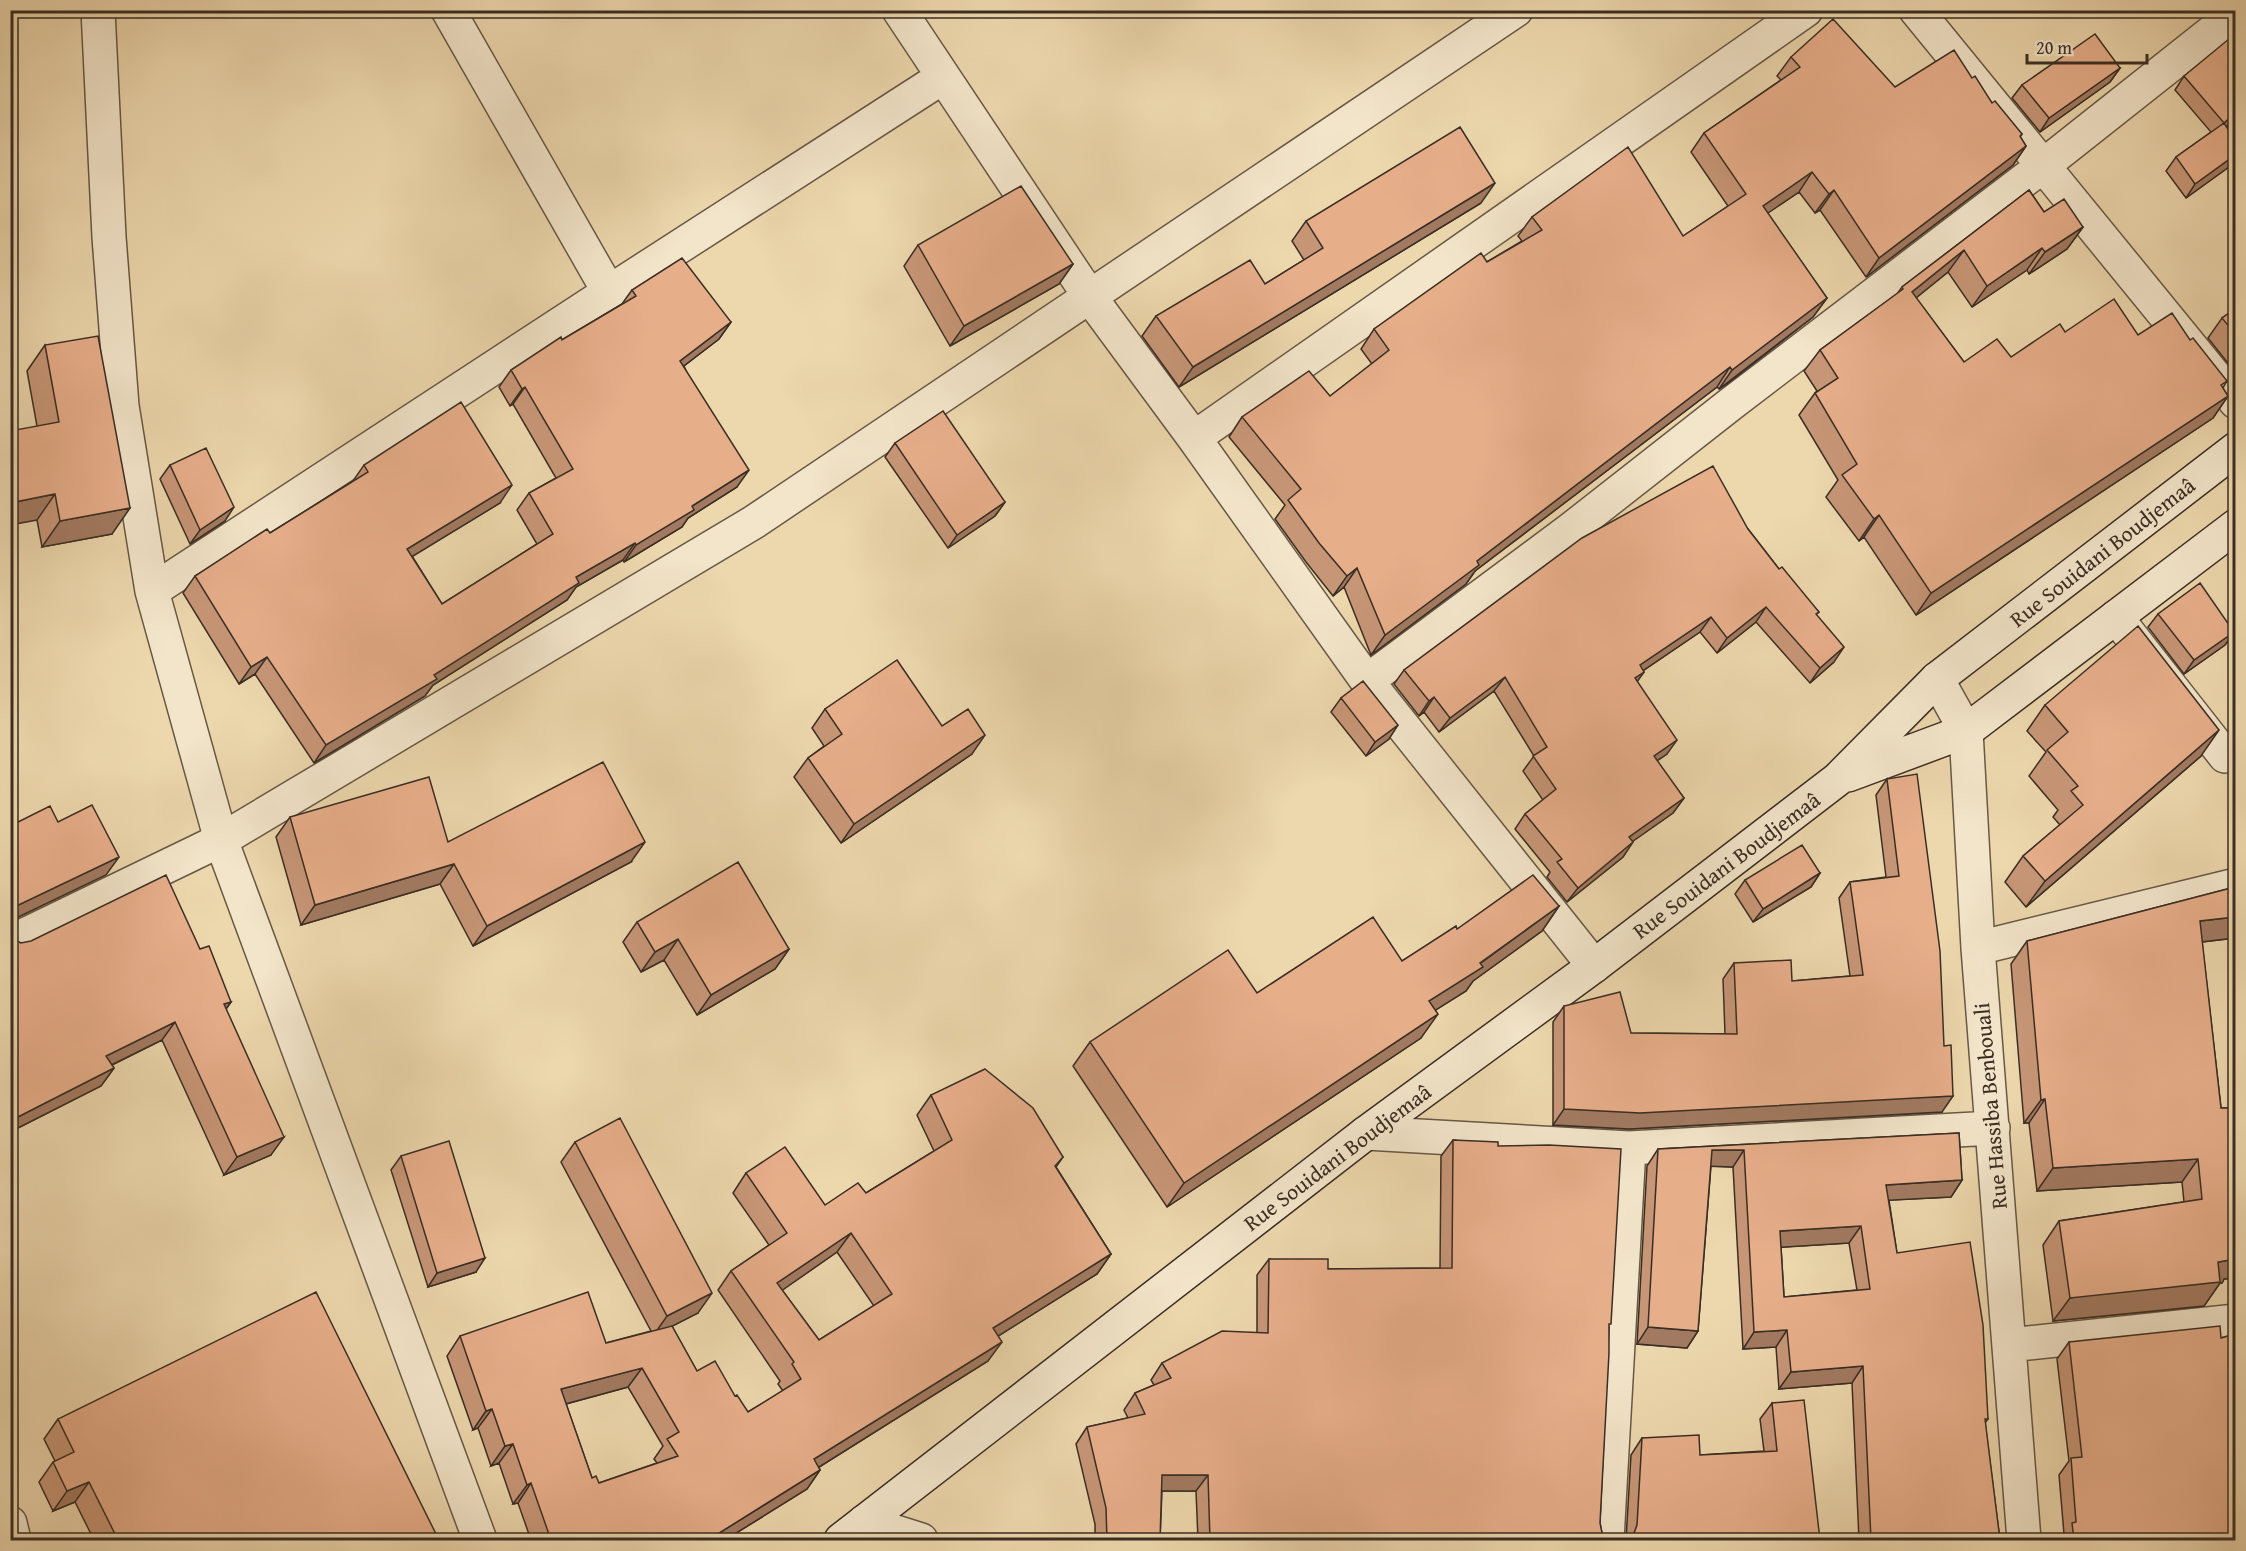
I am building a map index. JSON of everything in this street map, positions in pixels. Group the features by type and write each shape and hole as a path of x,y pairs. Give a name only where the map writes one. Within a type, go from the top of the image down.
{"street":[{"path":"98,10 109,237 122,406 152,591 221,840 480,1540"},
{"path":"448,10 609,292"},
{"path":"899,10 1090,297 1194,438 1367,681 1594,966"},
{"path":"10,942 221,840 754,522 1516,10"},
{"path":"1194,438 1806,10"},
{"path":"1916,10 2235,402"},
{"path":"1367,681 1570,530 1731,403 2044,165 2235,13"},
{"path":"152,591 943,77"},
{"name":"Rue Souidani Boudjemaâ","path":"853,1532 1366,1133 1594,966 1838,779 1937,679 2235,449"},
{"name":"Rue Souidani Boudjemaâ","path":"1838,779 1966,731 2116,617 2232,535"},
{"path":"2116,617 2224,756 2235,749"},
{"name":"Rue Hassiba Benbouali","path":"1937,679 1966,731 1978,948 2024,1540"},
{"path":"1978,948 2235,885"},
{"path":"1366,1133 1629,1148 1993,1128"},
{"path":"1607,1540 1629,1148"},
{"path":"2009,1346 2235,1321"},
{"path":"10,1523 14,1540"},
{"path":"853,1532 921,1540"}],"building":[{"path":"1833,19 1895,87 1954,50 1972,78 1975,76 1992,103 1995,101 2022,134 2020,136 2026,146 1879,258 1834,190 1829,194 1812,172 1763,206 1827,298 1732,370 1730,367 1477,561 1479,565 1385,635 1357,568 1347,576 1319,543 1288,500 1301,489 1242,417 1309,371 1330,396 1389,350 1374,329 1481,253 1487,262 1542,230 1532,217 1628,147 1683,236 1746,194 1704,133 1800,67 1791,57"},
{"path":"2095,34 2120,68 2049,118 2022,85"},
{"path":"2235,34 2235,113 2224,123 2184,76"},
{"path":"2224,123 2235,140 2235,155 2195,184 2176,157"},
{"path":"1460,127 1495,183 1193,367 1156,316 1250,260 1265,284 1323,248 1306,221"},
{"path":"1021,186 1073,264 964,326 918,245"},
{"path":"2029,190 2044,212 2064,199 2083,227 2045,252 2042,248 1987,286 1964,250 1912,292 1964,362 1997,339 2011,357 2060,324 2065,332 2114,299 2138,335 2172,313 2190,340 2193,338 2227,381 2221,385 2228,396 1931,593 1879,515 1874,519 1842,475 1857,464 1815,393 1838,378 1820,350 1903,289 1902,287"},
{"path":"682,258 731,322 680,361 749,470 692,506 694,510 576,577 579,583 434,675 437,679 326,745 267,657 251,667 195,576 267,529 270,533 368,472 364,465 461,402 512,485 407,549 442,604 553,534 529,493 573,469 525,387 522,389 511,370 561,337 562,340 636,296 632,290"},
{"path":"2235,309 2235,334 2222,318"},
{"path":"98,336 130,508 60,521 55,494 10,503 10,431 59,422 45,345"},
{"path":"943,411 1005,502 957,535 895,443"},
{"path":"206,448 234,507 200,530 170,465"},
{"path":"1713,466 1748,529 1779,569 1782,567 1819,612 1816,614 1844,647 1820,668 1766,607 1727,638 1711,617 1640,665 1644,672 1635,678 1677,740 1654,756 1684,798 1629,837 1633,842 1578,888 1557,862 1562,859 1525,814 1556,789 1533,756 1547,747 1505,677 1450,718 1434,697 1429,701 1404,670 1582,538"},
{"path":"2200,583 2234,632 2194,660 2158,614"},
{"path":"2138,626 2219,730 2045,881 2023,856 2083,805 2071,791 2078,786 2047,750 2068,732 2045,705"},
{"path":"897,660 942,726 968,709 985,735 854,824 808,758 842,734 825,709"},
{"path":"1363,681 1398,725 1375,742 1341,698"},
{"path":"603,762 645,842 487,926 454,864 315,905 290,817 429,777 448,842"},
{"path":"1917,774 1940,951 1944,1046 1951,1045 1953,1096 1640,1113 1564,1109 1564,1006 1620,992 1631,1033 1737,1034 1734,963 1791,960 1792,981 1863,975 1850,882 1899,876 1887,779"},
{"path":"92,805 119,857 14,907 10,911 10,826 50,806 58,822"},
{"path":"1802,845 1820,873 1763,909 1745,880"},
{"path":"738,862 789,949 711,995 678,939 655,952 637,922"},
{"path":"166,875 200,949 209,946 231,1002 224,1004 284,1137 237,1157 175,1022 106,1056 114,1068 10,1121 10,938 21,943 31,941"},
{"path":"1533,875 1559,906 1480,963 1483,967 1429,1001 1438,1014 1184,1183 1090,1042 1228,950 1257,993 1373,917 1402,961 1456,926 1457,929"},
{"path":"2235,887 2235,917 2200,921 2221,1108 2235,1108 2235,1259 2218,1262 2220,1282 2070,1298 2059,1221 2202,1199 2198,1159 2053,1168 2045,1099 2041,1100 2027,941"},
{"path":"985,1069 1033,1108 1063,1157 1055,1166 1111,1254 993,1328 1002,1342 814,1459 820,1470 708,1540 551,1540 531,1483 527,1485 513,1444 505,1446 492,1409 486,1411 460,1336 588,1292 606,1343 672,1326 697,1371 715,1361 735,1396 737,1395 748,1412 801,1379 792,1364 794,1362 731,1271 787,1233 746,1173 785,1147 825,1205 858,1183 866,1193 952,1140 931,1095","holes":["851,1233 892,1294 819,1340 777,1283","642,1368 679,1432 667,1439 678,1456 599,1483 596,1476 592,1478 561,1389"]},
{"path":"620,1118 712,1293 667,1316 575,1142"},
{"path":"1959,1133 1962,1180 1886,1185 1897,1253 1970,1242 1983,1325 1988,1419 1985,1419 2000,1540 1871,1540 1863,1366 1791,1372 1787,1330 1754,1332 1744,1150 1712,1150 1698,1331 1648,1327 1658,1149","holes":["1861,1226 1870,1289 1784,1297 1780,1231"]},
{"path":"1453,1140 1498,1142 1498,1146 1549,1145 1621,1149 1611,1324 1609,1324 1600,1523 1602,1533 1609,1540 1210,1540 1208,1475 1162,1475 1160,1540 1107,1540 1106,1508 1087,1427 1145,1414 1135,1393 1171,1378 1162,1363 1222,1331 1268,1333 1269,1259 1328,1259 1328,1269 1452,1268"},
{"path":"449,1141 485,1258 437,1273 401,1156"},
{"path":"316,1292 439,1540 118,1540 89,1482 67,1491 53,1462 74,1452 58,1419"},
{"path":"2220,1326 2221,1338 2235,1334 2235,1437 2233,1437 2235,1540 2074,1540 2072,1523 2076,1522 2071,1458 2082,1457 2069,1342"},
{"path":"1804,1400 1820,1540 1627,1540 1634,1533 1637,1525 1642,1438 1699,1435 1700,1455 1777,1451 1772,1403"}]}
